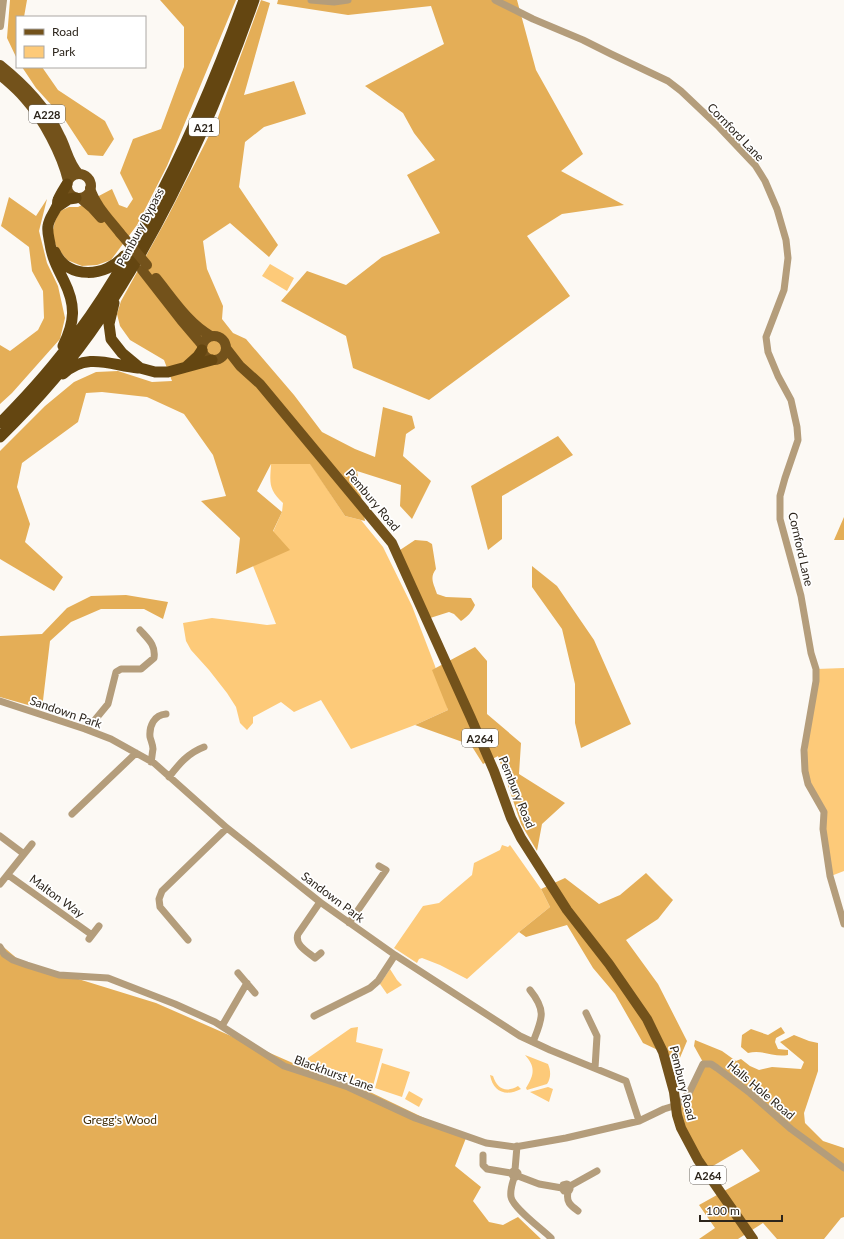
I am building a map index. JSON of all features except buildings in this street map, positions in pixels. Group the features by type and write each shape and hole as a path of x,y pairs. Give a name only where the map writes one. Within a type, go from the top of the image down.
{"highway":[{"name":"Pembury Bypass","path":"0,423 43,378 92,314 137,241 170,177 209,91 244,0"},
{"name":"Pembury Bypass","path":"0,437 50,384 83,343 131,271 170,200 190,157 218,94 254,0"},
{"name":"A21","path":"54,364 70,329 72,308 69,292 53,260 49,243 48,224 67,183"},
{"path":"57,207 69,199 78,198"},
{"name":"A21","path":"49,243 57,256 68,267 78,271 90,273 103,271 110,268 122,258 137,241"},
{"name":"A21","path":"116,294 109,324 111,338 122,353 140,368"},
{"name":"A21","path":"183,368 198,356 202,348"},
{"name":"A21","path":"50,384 75,365 88,362 101,361 161,372 216,360"}],"main road":[{"name":"A228","path":"0,65 21,82 44,109 61,138 72,165 79,174"},
{"name":"A228","path":"0,76 25,98 40,118 66,173 67,183"},
{"path":"118,235 92,195 88,179 79,174 72,176 67,183 69,193 92,208 118,235 196,326 211,336 215,336 222,340 226,348 224,354 216,360 205,357 196,336 181,320 144,267"},
{"path":"78,198 87,195 90,188"},
{"path":"202,348 205,340 211,336"},
{"name":"Pembury Road","path":"226,348 240,366 260,384 392,543 471,718 521,838 567,910 609,964 647,1019 663,1052 677,1105 677,1115 681,1128 698,1160 753,1239"},
{"name":"Pembury Road","path":"216,360 240,366"}],"street":[{"path":"0,26 0,12 3,0"},
{"path":"311,0 334,2 348,0"},
{"name":"Cornford Lane","path":"495,0 668,81 719,127 755,165 765,181 777,209 786,240 788,258 784,290 766,337 768,352 778,376 791,400 797,427 798,440 780,496 780,519 801,596 811,653 816,669 816,681 804,750 805,771 808,784 824,812 823,829 830,876 844,924"},
{"path":"85,729 108,704 116,672 121,669 141,669 154,658 155,650 146,642 140,630"},
{"name":"Sandown Park","path":"0,701 111,739 151,762 227,828 320,902 395,955 520,1036 626,1081 639,1120"},
{"path":"151,762 153,748 150,735 151,726 154,719 160,715 166,714"},
{"path":"169,777 184,758 196,750 204,747"},
{"path":"72,814 136,753"},
{"path":"79,807 86,814"},
{"path":"188,940 160,907 159,899 162,891 227,828"},
{"path":"0,836 24,854"},
{"path":"0,884 32,844"},
{"path":"349,923 389,872 379,866"},
{"name":"Malton Way","path":"8,875 91,937 99,926"},
{"path":"316,958 298,943 296,938 320,902"},
{"name":"Blackhurst Lane","path":"0,947 4,954 13,960 27,965 59,975 108,978 175,1004 215,1022 284,1066 348,1087 415,1118 486,1143 517,1146 566,1138 639,1120 677,1105"},
{"path":"314,1016 370,988 378,981 395,955"},
{"path":"238,973 255,993"},
{"path":"222,1026 247,983"},
{"path":"530,990 537,998 541,1006 542,1013 541,1021 533,1042"},
{"path":"586,1013 597,1036 595,1068"},
{"name":"Halls Hole Road","path":"677,1105 689,1093 703,1064 712,1064 750,1093 791,1129 844,1168"},
{"path":"517,1146 515,1174 511,1197 515,1206 551,1238"},
{"path":"483,1155 483,1165 487,1169 515,1174 539,1184 567,1188 597,1171"},
{"path":"567,1188 567,1197 570,1205 578,1211"}],"green space":[{"path":"10,0 27,0 24,16 16,16 16,57 7,38"},
{"path":"160,0 236,0 167,166 137,225 111,260 97,265 82,266 67,260 56,246 52,234 55,221 60,211 69,207 78,207 112,189 119,205 127,208 133,199 120,173 133,139 161,129 184,67 184,27"},
{"path":"261,0 270,3 244,95 294,81 306,114 264,127 245,142 239,187 278,245 269,257 230,223 203,241 207,269 223,306 222,319 233,333 246,339 294,395 322,432 355,449 375,457 383,407 412,416 415,428 406,434 403,456 431,481 412,519 400,506 401,485 357,471 365,521 345,516 310,464 271,464 257,491 282,512 273,531 290,550 236,574 240,538 201,501 226,496 213,455 184,414 147,397 102,392 86,393 78,422 22,463 17,487 30,524 25,542 63,577 54,591 0,559 0,451 45,406 74,382 96,372 118,371 152,382 172,381 164,360 130,340 120,326 117,314 121,301 167,218 217,120"},
{"path":"278,0 517,0 536,70 583,154 561,171 624,205 562,214 527,236 570,296 429,400 353,368 346,336 281,301 307,271 346,285 382,257 440,233 407,175 435,160 414,133 403,113 365,86 444,44 431,6 348,15 277,4"},
{"path":"23,68 43,68 58,90 105,121 114,139 103,156 88,155 65,120 36,88"},
{"path":"9,197 36,216 47,199 39,231 47,263 58,286 65,318 60,339 12,393 0,404 0,345 10,351 38,330 44,318 43,291 32,271 29,247 1,226"},
{"path":"270,264 294,278 287,291 262,276"},
{"path":"558,436 573,455 502,496 502,539 488,550 471,486"},
{"path":"310,463 345,516 361,520 383,547 412,606 435,666 448,710 415,725 351,749 321,700 294,712 281,702 253,717 253,723 247,730 240,723 236,707 227,693 191,650 186,641 183,623 212,618 267,625 276,624 253,566 262,556 282,512 283,503 272,490 270,476 271,464"},
{"path":"844,517 844,540 834,540"},
{"path":"415,540 427,541 432,544 436,569 432,578 437,594 446,597 471,598 475,605 469,614 461,621 454,614 449,612 427,619 397,552"},
{"path":"532,566 557,586 594,640 631,724 581,748 575,723 575,684 562,629 532,587"},
{"path":"126,595 168,602 163,619 144,609 101,609 71,622 50,641 42,709 0,697 0,636 42,634 67,608 91,596"},
{"path":"475,647 487,661 487,714 521,743 519,774 565,803 542,824 537,851 521,824 498,756 483,764 471,745 415,725 448,710 432,670"},
{"path":"844,668 844,871 831,876 824,812 805,771 816,669"},
{"path":"502,845 508,847 510,845 541,889 550,907 519,932 467,979 440,965 422,958 419,959 417,963 394,948 423,906 439,903 472,875 474,863 500,850"},
{"path":"646,873 673,900 658,919 626,940 658,984 687,1041 679,1060 643,1043 615,994 593,968 567,925 526,937 519,932 550,907 541,889 565,878 599,904 620,895"},
{"name":"Gregg's Wood","path":"0,944 20,961 156,1003 295,1064 370,1092 466,1138 455,1166 481,1187 473,1201 489,1222 503,1225 518,1217 541,1239 0,1239"},
{"path":"390,969 402,985 387,994 380,984"},
{"path":"358,1027 356,1042 383,1049 373,1086 345,1077 347,1072 341,1072 308,1062 308,1058 351,1028"},
{"path":"781,1027 785,1033 776,1038 775,1042 778,1049 788,1050 788,1055 783,1056 759,1052 748,1053 741,1047 742,1035 751,1029 768,1035"},
{"path":"794,1035 818,1043 818,1071 804,1113 805,1123 823,1141 844,1148 844,1217 841,1218 824,1239 777,1239 763,1223 738,1239 699,1239 715,1228 699,1205 760,1171 742,1149 706,1170 688,1139 678,1110 704,1064 694,1046 695,1040 722,1051 736,1061 741,1059 750,1066 759,1070 772,1067 801,1069 804,1062 780,1042"},
{"path":"525,1055 548,1064 550,1074 547,1084 527,1090 526,1088 533,1071 529,1059"},
{"path":"382,1063 410,1072 402,1097 375,1088"},
{"path":"490,1075 493,1076 497,1084 502,1088 510,1089 518,1086 521,1089 510,1093 505,1093 497,1089"},
{"path":"548,1087 553,1089 549,1102 530,1092"},
{"path":"409,1091 423,1099 419,1107 405,1099"}]}
